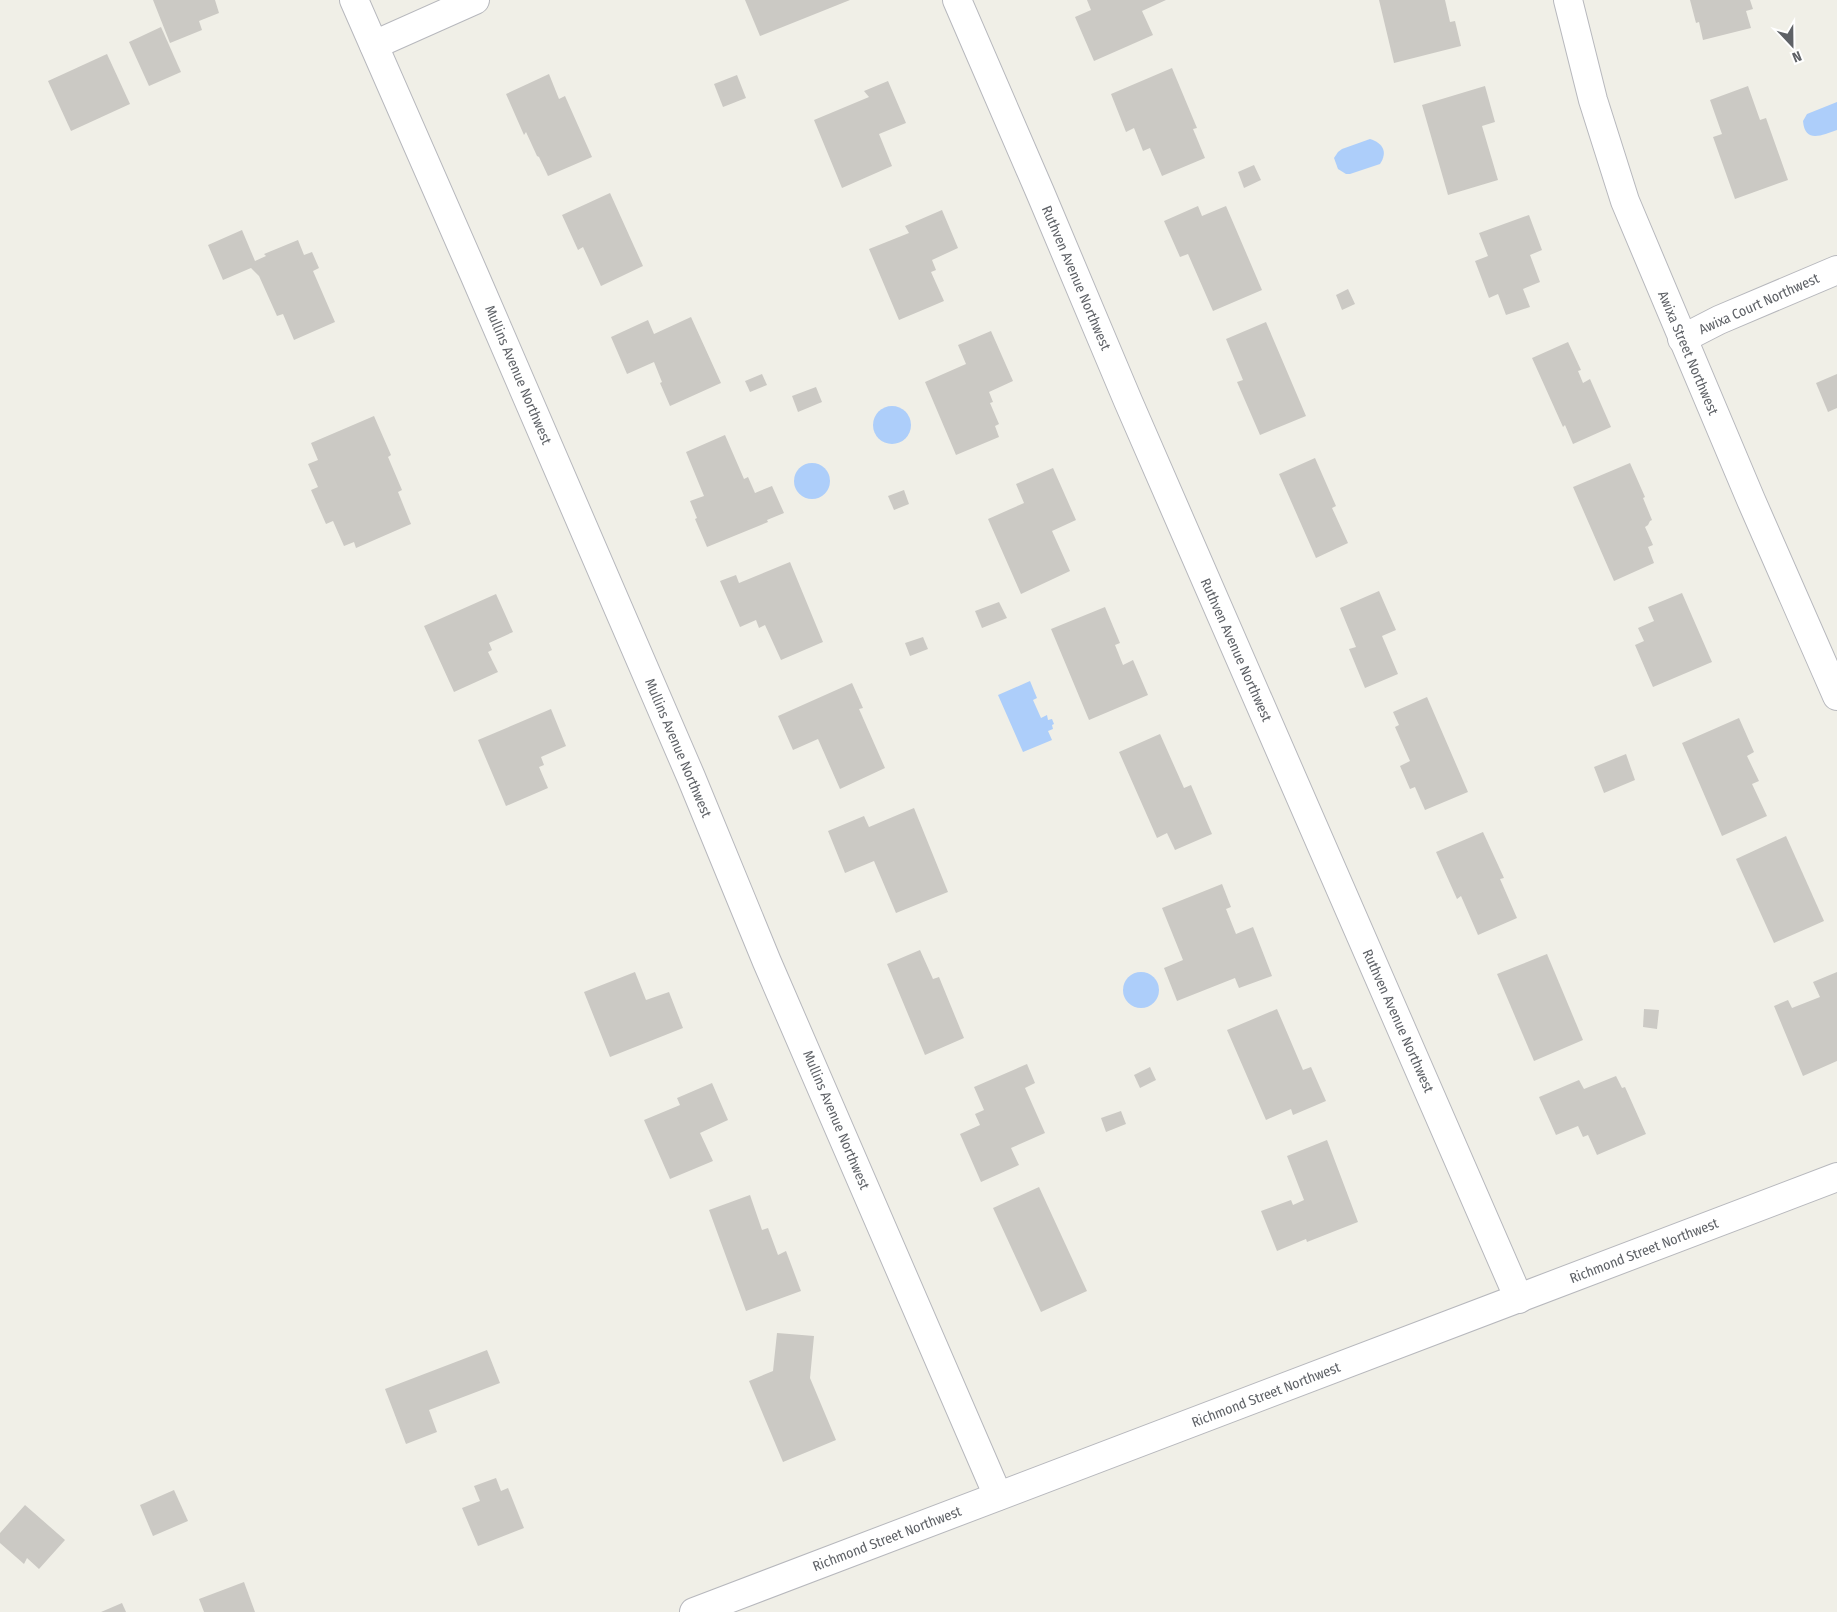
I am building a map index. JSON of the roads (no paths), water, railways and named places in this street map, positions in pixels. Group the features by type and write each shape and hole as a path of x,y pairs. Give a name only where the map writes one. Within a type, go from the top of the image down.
{"street":[{"name":"Mullins Avenue Northwest","path":"354,0 691,777 767,962 998,1496"},
{"path":"374,45 475,0"},
{"name":"Ruthven Avenue Northwest","path":"956,0 1040,192 1128,401 1519,1299"},
{"name":"Awixa Street Northwest","path":"1568,0 1609,155 1636,228 1682,339 1837,696"},
{"name":"Awixa Court Northwest","path":"1682,339 1719,320 1837,270"},
{"name":"Richmond Street Northwest","path":"694,1612 1837,1177"}],"water":[{"path":"1837,102 1837,130 1815,136 1807,133 1803,121 1807,114"},
{"path":"1370,139 1383,148 1384,156 1380,164 1350,174 1346,174 1338,169 1334,158 1338,152"},
{"path":"892,406 906,411 911,425 906,439 892,444 878,439 873,425 878,411"},
{"path":"812,463 819,464 825,468 829,474 829,488 825,494 819,498 812,499 805,498 799,494 795,488 794,481 795,474 799,468 805,464"},
{"path":"1030,681 1037,698 1033,700 1041,718 1047,715 1048,720 1052,719 1054,724 1052,725 1053,729 1048,731 1052,740 1023,752 998,695"},
{"path":"1141,972 1148,973 1154,977 1158,983 1158,997 1154,1003 1148,1007 1141,1008 1134,1007 1128,1003 1124,997 1123,990 1124,983 1128,977 1134,973"}]}
